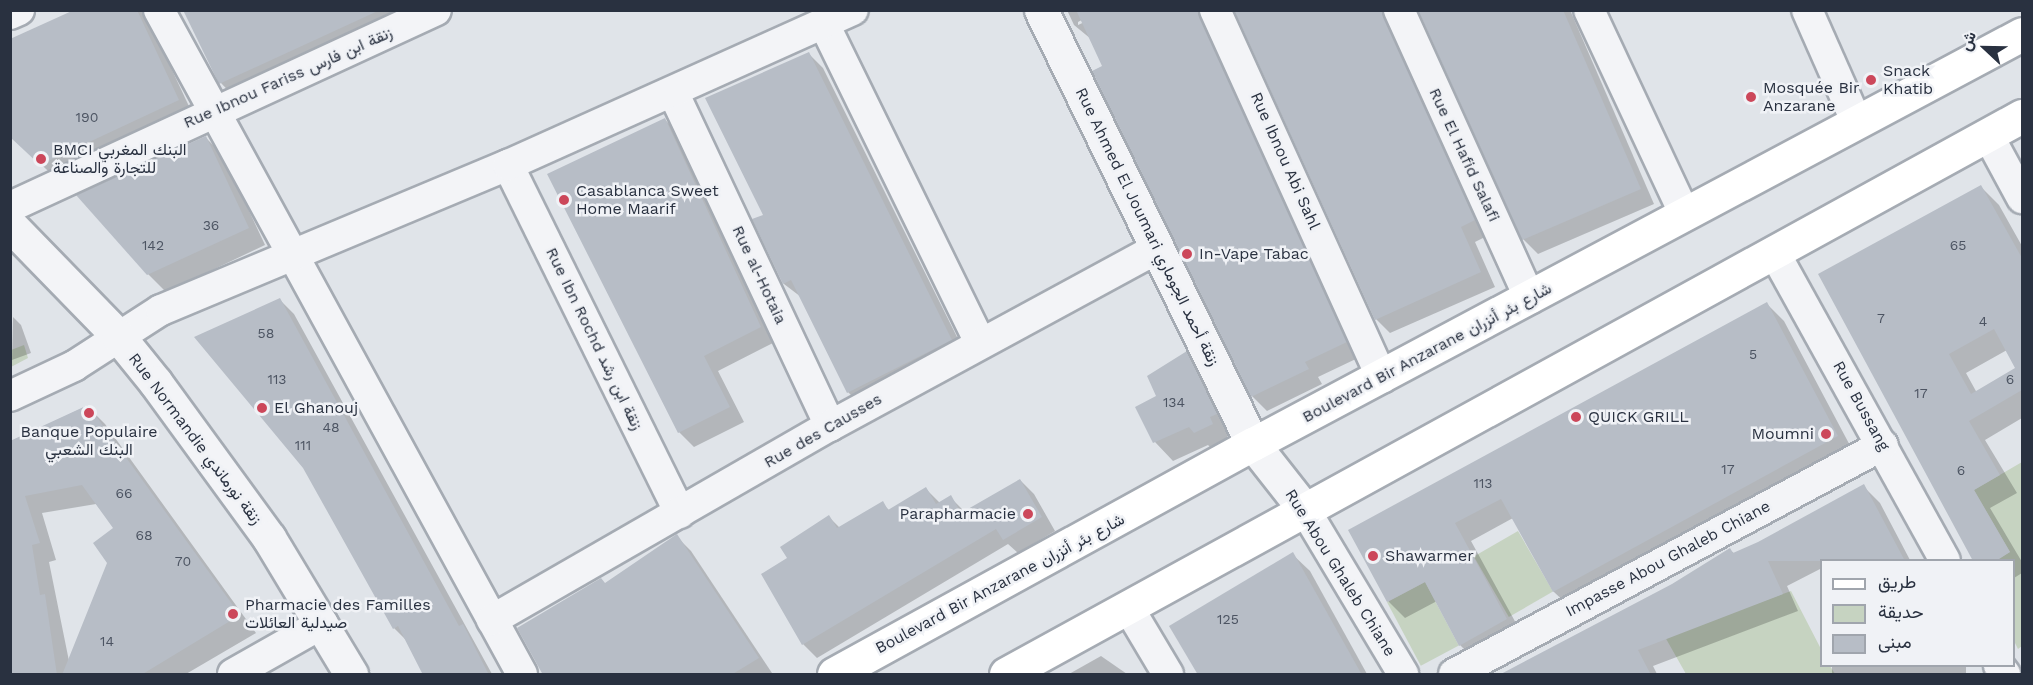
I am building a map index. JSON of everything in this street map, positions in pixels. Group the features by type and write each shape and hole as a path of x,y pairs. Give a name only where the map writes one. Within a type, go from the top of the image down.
{"main road":[{"name":"Boulevard Bir Anzarane شارع بئر أنزران","path":"834,675 1253,444 1382,378 2022,34"},
{"path":"1006,675 2022,116"}],"street":[{"path":"10,14 19,10"},
{"path":"159,10 522,675"},
{"name":"Rue Ibnou Fariss زنقة ابن فارس","path":"10,207 213,111 436,10"},
{"path":"10,396 74,366 161,310 508,165 853,10"},
{"name":"Rue Ahmed El Joumari زنقة أحمد الجوماري","path":"1041,10 1253,444"},
{"name":"Rue Ibnou Abi Sahl","path":"1215,10 1382,378"},
{"name":"Rue El Hafid Salafi","path":"1399,10 1530,299"},
{"path":"1589,10 1685,215"},
{"path":"1807,10 1857,123"},
{"path":"824,24 980,343"},
{"name":"Rue al-Hotaia","path":"673,92 830,426"},
{"path":"1988,135 2022,198"},
{"name":"Rue Ibn Rochd زنقة ابن رشد","path":"508,165 680,513"},
{"name":"Rue Normandie زنقة نورماندي","path":"10,225 118,336 269,538 323,623 351,675"},
{"name":"Rue des Causses","path":"492,620 830,426 1156,249"},
{"name":"Rue Bussang","path":"1774,252 1883,445 1944,559"},
{"name":"Rue Abou Ghaleb Chiane","path":"1253,444 1305,510 1403,675"},
{"name":"Impasse Abou Ghaleb Chiane","path":"1454,675 1883,445"},
{"path":"1128,607 1168,675"},
{"path":"233,675 323,623"}],"green space":[{"path":"24,345 28,358 11,367 11,350"},
{"path":"2022,462 2022,646 2018,649 2015,643 2015,559 1998,559 2010,552 1974,490"},
{"path":"1518,531 1553,592 1509,617 1474,556"},
{"path":"1425,582 1459,646 1421,666 1387,602"},
{"path":"1791,591 1820,647 1820,667 1831,667 1835,674 1686,674 1665,637"}],"building":[{"path":"74,10 137,10 179,100 40,165 10,137 10,39"},
{"path":"183,10 380,10 219,84"},
{"path":"1076,10 1198,10 1347,342 1305,362 1309,369 1251,397 1092,71 1102,66"},
{"path":"1234,10 1382,10 1475,220 1461,227 1481,272 1375,320"},
{"path":"1418,10 1563,10 1641,189 1522,240"},
{"path":"809,52 952,340 847,393 791,280 783,284 752,219 763,215 705,98"},
{"path":"665,118 761,327 704,356 730,407 678,433 547,174"},
{"path":"206,136 249,228 147,275 76,195"},
{"path":"1981,185 2022,258 2022,390 1969,421 2000,475 1974,490 2010,552 1999,559 1972,559 1818,274","holes":["1994,329 2015,368 1971,394 1949,354"]},
{"path":"280,298 459,626 463,624 489,675 423,675 398,626 393,629 303,468 194,337"},
{"path":"1767,302 1838,436 1553,592 1501,499 1455,523 1507,619 1459,646 1425,582 1387,602 1348,530"},
{"path":"1187,351 1217,414 1210,417 1213,424 1194,433 1189,427 1153,443 1135,407 1156,396 1147,376"},
{"path":"88,405 240,615 141,675 62,675 107,563 93,543 113,528 82,485 25,496 40,543 32,545 40,595 45,594 57,675 10,675 10,441"},
{"path":"1020,479 1042,517 1003,540 996,529 802,645 761,574 787,558 780,547 829,515 837,528 883,501 888,510 926,487 936,504 951,495 961,513"},
{"path":"1864,484 1904,559 1768,561 1783,594 1638,650 1651,675 1499,675 1672,584 1730,548 1733,553 1758,542"},
{"path":"677,534 759,658 731,675 543,675 517,628 601,578 605,583"},
{"path":"1293,552 1362,675 1198,675 1169,626"}],"place":[{"name":"Snack Khatib","path":"1871,80"},
{"name":"Mosquée Bir Anzarane","path":"1751,97"},
{"name":"BMCI البنك المغربي للتجارة والصناعة","path":"41,159"},
{"name":"Casablanca Sweet Home Maarif","path":"564,200"},
{"name":"In-Vape Tabac","path":"1187,254"},
{"name":"El Ghanouj","path":"262,408"},
{"name":"Banque Populaire البنك الشعبي","path":"89,413"},
{"name":"QUICK GRILL","path":"1576,417"},
{"name":"Moumni","path":"1826,434"},
{"name":"Parapharmacie","path":"1028,514"},
{"name":"Shawarmer","path":"1373,556"},
{"name":"Pharmacie des Familles صيدلية العائلات","path":"233,614"}]}
